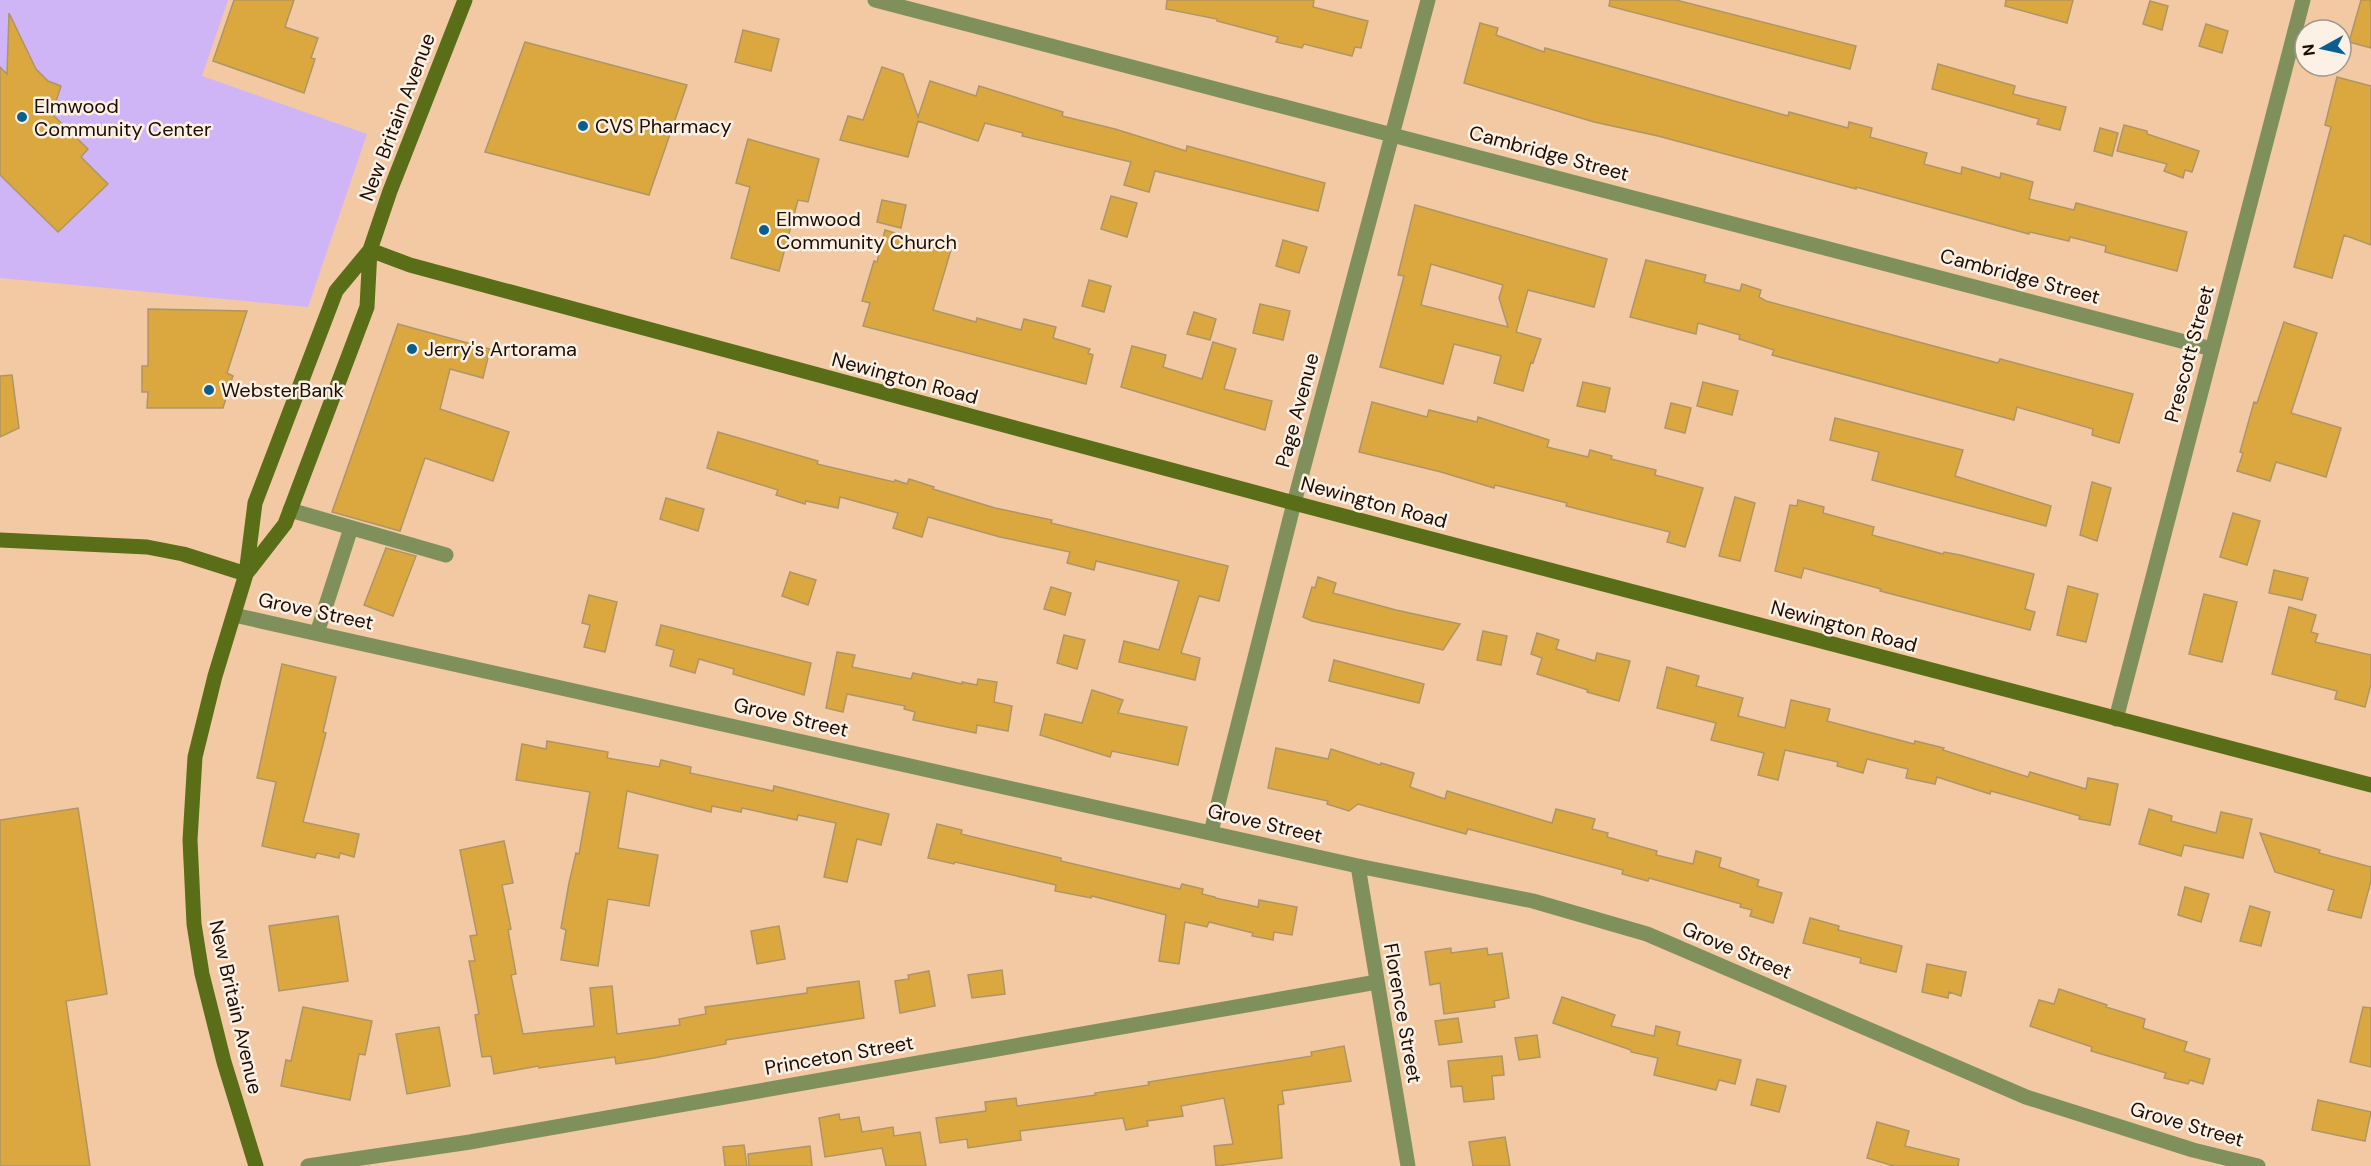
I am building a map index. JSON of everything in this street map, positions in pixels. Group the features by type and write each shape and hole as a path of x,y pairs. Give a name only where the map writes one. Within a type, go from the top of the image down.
{"main road":[{"name":"New Britain Avenue","path":"246,574 285,524 367,307 370,250 390,191 465,0"},
{"name":"New Britain Avenue","path":"256,1166 224,1062 202,974 194,924 190,840 195,758 215,676 246,574 255,503 336,291 370,250"},
{"name":"Newington Road","path":"370,250 410,265 574,311 1294,503 2371,785"},
{"path":"0,540 147,547 183,554 246,574"}],"street":[{"name":"Cambridge Street","path":"875,0 2212,349"},
{"name":"Page Avenue","path":"1211,832 1294,503 1428,0"},
{"name":"Prescott Street","path":"2116,719 2303,0"},
{"path":"290,510 446,555"},
{"path":"317,633 351,528"},
{"name":"Grove Street","path":"234,615 1358,866 1533,901 1647,934 2026,1097 2193,1150 2258,1166"},
{"name":"Florence Street","path":"1358,866 1408,1166"},
{"name":"Princeton Street","path":"308,1166 470,1142 1377,982"}],"shaded area":[{"path":"0,0 228,0 202,76 367,134 308,307 0,278"}],"building":[{"path":"234,0 294,0 285,27 318,38 311,58 315,59 304,93 213,61"},
{"path":"1167,0 1314,0 1313,7 1368,21 1361,48 1355,47 1352,56 1304,44 1302,48 1276,42 1278,37 1217,21 1217,19 1166,9"},
{"path":"1610,0 1676,0 1856,46 1850,69 1609,6"},
{"path":"2006,0 2073,0 2067,23 2005,6"},
{"path":"2361,0 2371,0 2371,48 2353,43 2353,28"},
{"path":"2150,1 2168,6 2162,30 2143,24"},
{"name":"Elmwood Community Center","path":"9,13 36,69 48,81 61,86 52,114 88,149 81,157 108,184 58,232 0,175 0,67 7,74"},
{"path":"1480,23 1498,28 1496,35 1544,52 1545,48 1788,116 1789,112 1848,128 1849,122 1872,128 1870,137 1927,153 1924,164 1961,174 1962,167 2000,178 2001,173 2033,182 2029,199 2074,210 2076,203 2187,232 2177,271 2105,252 2106,246 2070,237 2069,241 2030,232 2029,234 1658,136 1594,122 1464,83"},
{"path":"2206,24 2228,31 2222,53 2199,46"},
{"path":"743,30 779,39 771,71 735,62"},
{"name":"CVS Pharmacy","path":"525,42 687,85 649,195 485,152"},
{"path":"1938,64 2015,86 2013,94 2066,107 2060,130 2037,124 2039,119 1932,89"},
{"path":"882,67 903,74 918,117 930,81 976,96 979,86 1063,112 1062,116 1115,129 1186,151 1187,146 1325,183 1318,211 1155,171 1149,192 1124,185 1131,162 1022,136 1023,133 985,123 978,141 918,121 908,157 840,140 848,116 863,120"},
{"path":"2337,78 2371,86 2371,245 2344,235 2332,278 2294,267 2331,127 2325,125"},
{"path":"2124,125 2147,131 2147,134 2199,151 2192,172 2185,170 2183,178 2164,171 2167,164 2117,151"},
{"path":"2100,128 2118,133 2112,156 2094,151"},
{"name":"Elmwood Community Church","path":"748,139 819,159 808,202 798,200 779,271 731,258 750,187 736,183"},
{"path":"1111,196 1137,203 1127,237 1101,229"},
{"path":"882,200 906,205 901,228 877,222"},
{"path":"1415,205 1607,259 1594,307 1528,290 1516,332 1541,339 1533,363 1531,362 1523,391 1494,383 1501,356 1454,344 1443,384 1380,367 1404,276 1398,275","holes":["1431,264 1503,285 1499,298 1508,327 1421,305"]},
{"path":"885,230 951,250 933,310 976,322 977,318 1021,330 1024,319 1056,327 1053,338 1090,349 1088,353 1093,355 1086,384 863,326 870,303 862,301 874,261 877,262"},
{"path":"1283,240 1307,247 1299,273 1276,266"},
{"path":"1646,260 1706,275 1704,282 1740,291 1742,284 1761,290 1759,297 1766,301 1998,363 2000,359 2133,394 2119,443 2092,435 2093,429 2017,407 2014,420 1772,355 1774,350 1739,339 1740,335 1698,323 1696,334 1630,317"},
{"path":"1089,280 1111,286 1104,312 1082,306"},
{"path":"1260,304 1290,311 1283,340 1253,333"},
{"path":"148,309 247,311 227,373 233,376 223,408 147,408 148,392 142,392 142,366 148,366"},
{"path":"1194,312 1216,319 1210,340 1187,334"},
{"path":"2284,322 2317,333 2291,413 2341,428 2326,477 2276,462 2270,481 2237,471 2254,402 2257,403"},
{"path":"398,324 490,349 483,378 450,369 440,409 509,432 493,481 425,458 400,531 332,512"},
{"path":"1213,342 1236,349 1224,389 1272,401 1265,430 1121,387 1132,346 1166,355 1163,367 1202,379"},
{"path":"12,375 19,428 0,437 0,376"},
{"path":"1583,382 1610,388 1605,412 1577,406"},
{"path":"1703,382 1738,391 1732,415 1697,406"},
{"path":"1372,402 1427,417 1429,410 1477,422 1478,417 1549,440 1547,447 1588,457 1590,450 1612,456 1611,459 1656,470 1655,475 1703,488 1685,547 1667,542 1670,532 1566,506 1567,503 1495,485 1494,488 1441,472 1359,452"},
{"path":"1671,403 1691,408 1685,433 1665,428"},
{"path":"1835,418 1963,450 1955,476 2051,506 2046,526 1872,480 1879,452 1830,440"},
{"path":"718,432 818,461 817,464 894,482 895,480 907,484 909,479 934,487 933,489 995,508 1052,520 1051,523 1228,566 1219,601 1199,596 1181,653 1200,658 1195,680 1119,662 1124,641 1159,650 1179,581 1096,561 1094,570 1067,563 1070,552 1000,537 928,517 922,537 893,528 898,513 840,497 838,508 806,501 805,504 776,495 778,490 707,468"},
{"path":"2092,482 2111,488 2097,541 2080,535"},
{"path":"1735,497 1755,503 1740,561 1719,556"},
{"path":"666,498 704,509 698,531 660,519"},
{"path":"1798,500 1824,507 1823,513 1874,527 1872,535 1943,554 1944,552 1960,555 2034,574 2025,609 2035,612 2030,630 1880,591 1881,589 1804,568 1801,578 1775,571 1790,505 1797,506"},
{"path":"2233,513 2260,521 2247,565 2220,557"},
{"path":"386,548 416,556 393,616 364,605"},
{"path":"2274,570 2308,578 2302,600 2269,593"},
{"path":"790,572 816,580 808,605 782,596"},
{"path":"1318,577 1336,583 1333,593 1460,624 1443,650 1312,621 1303,617 1312,587 1315,588"},
{"path":"2068,586 2098,594 2086,642 2057,635"},
{"path":"1051,587 1071,593 1065,615 1044,609"},
{"path":"2204,594 2237,602 2222,662 2189,654"},
{"path":"589,595 617,602 605,652 584,647 590,625 582,623"},
{"path":"2289,607 2316,615 2311,632 2318,634 2315,642 2371,655 2371,684 2365,707 2335,699 2337,691 2272,674"},
{"path":"661,625 811,663 804,695 733,674 734,669 699,659 695,673 670,666 674,650 656,645"},
{"path":"1483,631 1507,636 1501,665 1477,660"},
{"path":"1537,633 1559,640 1556,649 1595,661 1597,653 1630,661 1619,701 1537,674 1542,658 1531,654"},
{"path":"1064,635 1085,640 1077,669 1057,663"},
{"path":"837,652 855,655 852,667 911,679 913,673 962,684 962,682 977,685 978,679 997,682 994,702 1012,706 1008,731 977,725 976,733 913,720 915,712 904,709 905,706 847,694 843,712 826,708"},
{"path":"1334,660 1424,684 1419,703 1329,681"},
{"path":"282,664 336,677 323,732 326,733 303,822 359,834 354,857 340,853 339,858 317,853 315,858 262,846 276,782 257,778"},
{"path":"1667,667 1699,676 1696,686 1743,698 1738,716 1785,728 1791,700 1830,709 1827,721 1914,744 1915,741 1944,748 1943,750 2028,777 2030,772 2086,789 2088,778 2118,784 2110,825 2079,819 2080,816 1991,791 1990,794 1937,777 1935,784 1906,778 1908,769 1867,759 1863,773 1837,766 1838,762 1785,750 1778,780 1758,775 1764,753 1711,740 1716,723 1657,708"},
{"path":"1092,690 1123,700 1118,713 1187,727 1178,765 1112,751 1110,757 1040,735 1045,714 1082,723"},
{"path":"547,741 608,752 607,758 659,767 661,760 691,767 690,773 773,791 774,786 889,814 881,845 857,839 847,882 824,877 836,823 798,815 797,820 742,808 741,812 712,806 711,812 627,791 618,848 658,855 649,906 608,899 598,966 561,960 566,930 561,928 576,853 579,854 590,792 516,780 522,744 546,749"},
{"path":"1276,748 1328,759 1331,749 1414,773 1410,787 1445,799 1447,791 1552,823 1556,809 1595,819 1592,829 1608,833 1607,837 1657,851 1656,855 1693,864 1696,851 1721,858 1719,867 1759,880 1757,886 1782,893 1773,923 1750,916 1752,910 1740,907 1741,904 1649,878 1648,881 1622,874 1623,870 1468,829 1466,834 1358,804 1349,811 1327,804 1328,801 1268,788"},
{"path":"78,808 107,994 66,1001 90,1166 0,1166 0,820"},
{"path":"2149,809 2172,816 2171,821 2216,833 2221,812 2252,819 2243,858 2184,845 2181,856 2139,844"},
{"path":"937,824 962,830 961,834 1061,858 1061,861 1180,889 1182,884 1203,889 1202,894 1215,898 1258,907 1259,900 1297,907 1292,935 1274,932 1273,940 1252,936 1253,933 1209,922 1207,927 1185,922 1179,964 1159,961 1166,915 1092,896 1091,898 1055,891 1056,885 928,858"},
{"path":"2260,833 2320,850 2319,853 2371,867 2371,881 2361,918 2328,910 2334,890 2275,872"},
{"path":"504,841 513,883 502,885 511,929 508,930 516,974 511,975 523,1034 594,1026 590,988 612,986 617,1034 680,1025 679,1019 706,1014 705,1007 807,993 807,988 859,981 864,1018 726,1040 726,1044 616,1064 615,1057 539,1068 538,1066 494,1074 491,1056 482,1057 475,1015 479,1014 469,961 475,961 470,936 477,935 460,850"},
{"path":"2185,887 2209,894 2201,922 2178,915"},
{"path":"2250,906 2270,912 2261,946 2240,941"},
{"path":"338,916 348,981 279,991 269,926"},
{"path":"1810,918 1839,926 1838,930 1902,946 1896,972 1860,963 1861,958 1803,943"},
{"path":"779,926 785,959 757,964 751,931"},
{"path":"1451,948 1451,953 1487,948 1488,955 1502,953 1509,998 1494,1001 1495,1007 1444,1014 1440,983 1430,985 1425,952"},
{"path":"1927,964 1966,972 1961,996 1949,992 1948,998 1922,992"},
{"path":"1002,970 1005,994 972,998 968,975"},
{"path":"929,971 935,1006 900,1013 895,981 909,979 908,975"},
{"path":"2059,989 2145,1019 2143,1028 2187,1042 2184,1051 2210,1059 2203,1084 2190,1080 2188,1084 2164,1078 2166,1073 2091,1051 2092,1047 2030,1026 2039,1000 2054,1004"},
{"path":"1562,997 1615,1015 1611,1026 1654,1036 1656,1026 1680,1032 1677,1045 1741,1060 1735,1084 1719,1080 1716,1090 1654,1075 1658,1058 1631,1052 1631,1050 1553,1023"},
{"path":"303,1007 372,1021 365,1055 359,1054 350,1100 281,1086 286,1060 291,1061"},
{"path":"2363,1007 2371,1008 2371,1067 2350,1062"},
{"path":"1458,1018 1462,1042 1439,1045 1435,1021"},
{"path":"439,1027 450,1086 407,1094 396,1034"},
{"path":"1537,1035 1540,1057 1519,1060 1515,1038"},
{"path":"1344,1046 1351,1081 1282,1091 1284,1104 1278,1105 1282,1158 1216,1166 1214,1146 1233,1144 1224,1098 1181,1106 1183,1116 1147,1121 1148,1126 1126,1130 1123,1118 1020,1131 1021,1140 968,1148 967,1139 940,1143 936,1118 986,1111 985,1102 1016,1098 1017,1106 1096,1095 1095,1093 1149,1085 1148,1082 1312,1056 1311,1052"},
{"path":"1502,1056 1504,1075 1492,1076 1494,1099 1464,1102 1462,1086 1451,1087 1448,1061"},
{"path":"1757,1079 1786,1086 1779,1112 1751,1105"},
{"path":"2318,1100 2371,1112 2365,1141 2312,1130"},
{"path":"839,1114 840,1120 859,1117 862,1132 893,1127 894,1136 920,1132 926,1166 886,1166 882,1148 825,1157 819,1118"},
{"path":"1877,1122 1909,1131 1905,1146 1959,1159 1958,1166 1894,1166 1867,1158"},
{"path":"1505,1137 1510,1166 1473,1166 1469,1142"},
{"path":"744,1145 747,1166 725,1166 723,1147"},
{"path":"810,1146 812,1166 749,1166 748,1154"}],"place":[{"name":"Elmwood Community Center","path":"22,117"},
{"name":"CVS Pharmacy","path":"583,126"},
{"name":"Elmwood Community Church","path":"764,230"},
{"name":"Jerry's Artorama","path":"412,349"},
{"name":"WebsterBank","path":"209,390"}]}
